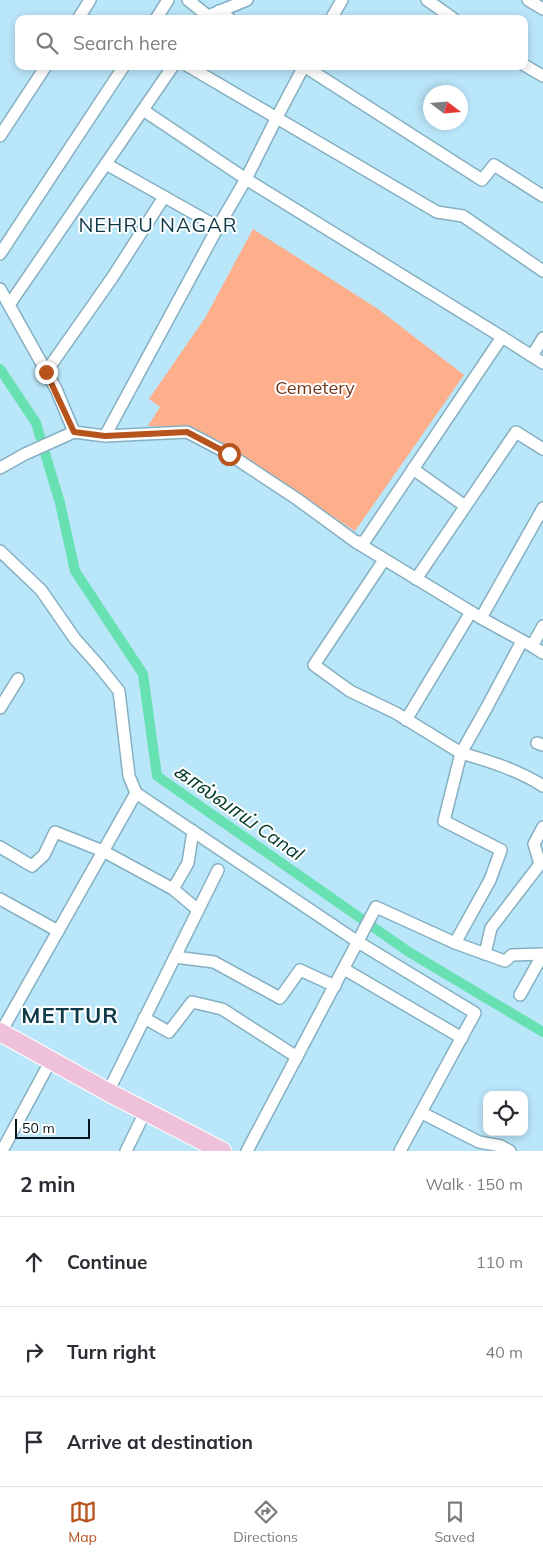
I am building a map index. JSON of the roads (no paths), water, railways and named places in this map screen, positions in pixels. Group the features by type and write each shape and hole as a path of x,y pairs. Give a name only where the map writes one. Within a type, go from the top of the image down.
{"main road":[{"path":"0,1032 145,1112 222,1151"}],"street":[{"path":"81,15 90,0"},
{"path":"159,15 168,0"},
{"path":"188,0 211,15 247,0"},
{"path":"333,15 342,0"},
{"path":"427,0 448,15"},
{"path":"528,0 543,9"},
{"path":"528,67 543,76"},
{"path":"0,136 43,70"},
{"path":"0,254 121,70"},
{"path":"9,306 170,70"},
{"path":"195,70 437,212 463,216 543,271"},
{"path":"105,436 246,179 302,70"},
{"path":"310,70 482,180 494,165 543,196"},
{"path":"143,110 246,179 543,363"},
{"path":"106,164 218,227"},
{"path":"46,372 112,278 164,197"},
{"path":"0,289 46,372 74,432"},
{"path":"356,542 364,542 502,337"},
{"path":"532,356 543,338"},
{"path":"0,468 25,454 74,432 105,436 187,432 229,454 384,560 543,653"},
{"path":"416,579 516,432 543,449"},
{"path":"413,469 465,506"},
{"path":"406,720 476,615 543,508"},
{"path":"0,551 41,590 75,639 119,691 129,776 136,793 475,1013 400,1151"},
{"path":"384,560 314,665 350,691 406,720 460,753 522,774 543,786"},
{"path":"455,942 490,880 501,850 444,821 460,753 527,644 543,626"},
{"path":"0,708 18,678"},
{"path":"0,1032 136,793"},
{"path":"485,954 491,928 540,864 534,844 543,827"},
{"path":"173,889 188,863 193,831"},
{"path":"0,847 32,866 44,855 55,832 103,851 173,889 198,910"},
{"path":"108,1092 218,870"},
{"path":"0,899 58,931"},
{"path":"247,1151 376,907 505,962 512,955 543,954"},
{"path":"520,995 543,954"},
{"path":"175,957 214,962 280,998 300,970 335,986"},
{"path":"344,969 462,1038"},
{"path":"144,1018 170,1032 192,1002 222,1009 297,1057"},
{"path":"2,1151 50,1060"},
{"path":"126,1151 145,1112"},
{"path":"422,1112 476,1147 501,1146 510,1151"}],"waterway":[{"name":"கால்வாய் Canal","path":"0,369 36,423 40,437"},
{"name":"கால்வாய் Canal","path":"45,453 60,503 75,571 143,674 157,776 409,952 543,1032"}],"district":[{"name":"NEHRU NAGAR","path":"158,224"},
{"name":"METTUR","path":"70,1015"}],"park label":[{"name":"Cemetery","path":"315,387"}]}
